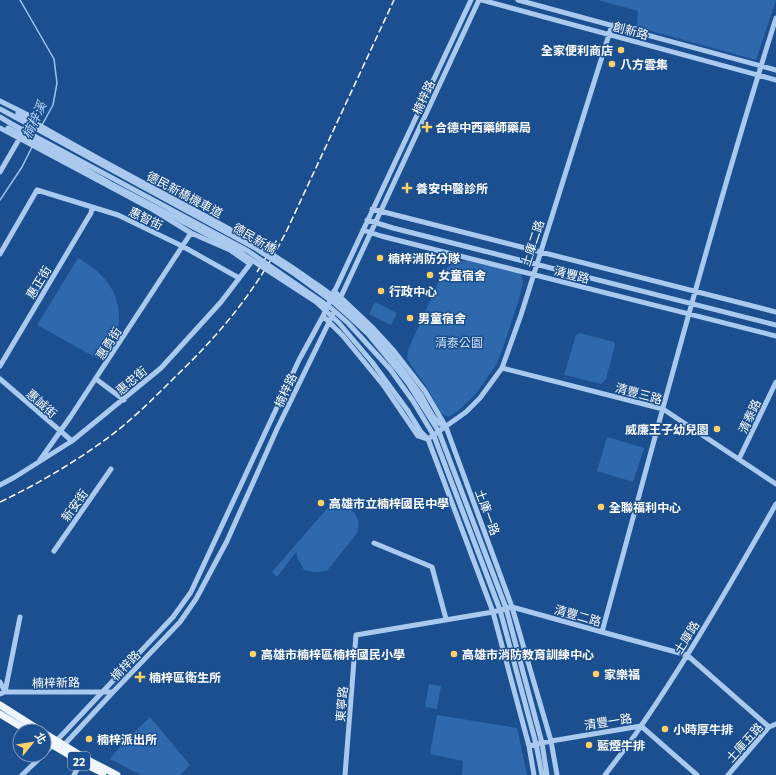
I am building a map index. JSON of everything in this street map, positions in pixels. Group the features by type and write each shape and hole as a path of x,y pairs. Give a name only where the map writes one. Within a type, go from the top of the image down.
{"main road":[{"path":"0,705 28,723"},
{"path":"0,714 15,723"},
{"name":"22","path":"54,743 64,745 117,775"},
{"name":"22","path":"54,743 81,762 107,775"}],"street":[{"name":"楠梓路","path":"54,743 173,617 182,606 190,592 299,360 323,316 471,0"},
{"name":"楠梓路","path":"64,745 180,622 196,599 227,541 277,429 330,322 480,0"},
{"name":"創新路","path":"480,0 776,80"},
{"name":"創新路","path":"518,0 776,70"},
{"path":"602,632 692,303 776,18"},
{"name":"土庫二路","path":"428,439 466,412 480,398 502,368 612,26"},
{"path":"0,101 16,115"},
{"path":"0,101 32,117 22,140 0,172"},
{"path":"0,109 16,115"},
{"name":"德民新橋機車道","path":"16,115 225,226 264,248 295,269 344,305 370,330 400,366 421,395 436,420 441,426 446,427"},
{"name":"德民新橋","path":"16,115 255,248 333,302 368,334 408,383 436,434"},
{"name":"德民新橋","path":"0,117 248,252 331,308 348,323 390,369 436,434"},
{"path":"0,124 235,249 316,302 339,323 376,368 408,411 421,432 428,439 493,612 529,746 534,775"},
{"path":"0,128 152,209 191,233"},
{"name":"惠智街","path":"0,254 37,190 118,215 182,246 239,278"},
{"name":"惠正街","path":"0,366 91,213 92,208"},
{"name":"清豐路","path":"372,209 776,312"},
{"name":"清豐路","path":"367,220 776,325"},
{"name":"清豐路","path":"363,230 532,275 776,336"},
{"name":"惠勇街","path":"38,462 96,380 191,233"},
{"name":"惠忠街","path":"0,485 72,441 124,400 161,368 221,302 250,264 230,250 191,233"},
{"name":"土庫一路","path":"334,291 372,327 406,366 426,391 446,427 509,608 551,741 557,775"},
{"path":"323,316 330,322 384,386 404,413 418,436 428,439"},
{"name":"清豐三路","path":"502,368 663,409 776,484"},
{"name":"惠誠街","path":"0,379 72,441"},
{"path":"96,380 124,400"},
{"name":"清泰路","path":"739,459 776,382"},
{"name":"土庫一路","path":"436,434 509,608 547,775"},
{"name":"土庫一路","path":"436,434 500,610 539,743 542,775"},
{"name":"新安街","path":"54,551 110,469"},
{"name":"土庫路","path":"605,775 641,726 687,655 727,590 776,504"},
{"path":"374,543 432,567 446,619 509,608"},
{"name":"清豐二路","path":"509,608 687,655 769,727"},
{"path":"2,693 20,617"},
{"name":"東寧路","path":"345,775 356,635 446,619"},
{"path":"0,682 2,693"},
{"name":"楠梓新路","path":"2,693 113,692"},
{"name":"土庫五路","path":"728,775 769,727 776,724"},
{"name":"清豐一路","path":"529,746 641,726 697,775"},
{"path":"74,775 81,762"},
{"name":"楠梓路","path":"22,775 34,763"}],"green space":[{"path":"598,0 776,0 756,60 637,27 638,11"},
{"path":"78,258 98,272 106,280 116,299 119,321 117,334 102,361 37,325"},
{"name":"清泰公園","path":"468,260 521,274 523,281 520,296 496,365 475,395 458,411 449,417 440,412 428,389 407,359 408,350 441,276 452,264"},
{"path":"375,302 397,313 391,325 369,314"},
{"path":"580,333 614,342 615,345 606,379 601,384 564,375 576,335"},
{"path":"607,437 644,448 633,482 597,471"},
{"path":"337,497 341,501 335,508 346,508 351,510 357,517 357,533 327,571 314,572 304,570 296,552 277,577 272,572"},
{"path":"429,684 441,686 437,709 425,707"},
{"path":"437,715 517,728 527,775 462,775 463,761 430,754"},
{"path":"150,717 190,765 180,775 141,775 110,759 114,753"}],"waterway":[{"name":"楠梓溪","path":"20,0 54,59 57,83 53,105 42,125"},
{"name":"楠梓溪","path":"0,200 22,167 32,147"}],"railway":[{"path":"0,502 56,472 118,430 144,408 193,359 238,308 264,271 287,230 394,0"},
{"path":"257,272 278,238"}],"place":[{"name":"全家便利商店","path":"621,50"},
{"name":"八方雲集","path":"612,64"},
{"name":"合德中西藥師藥局","path":"427,127"},
{"name":"養安中醫診所","path":"407,188"},
{"name":"楠梓消防分隊","path":"380,258"},
{"name":"女童宿舍","path":"430,275"},
{"name":"行政中心","path":"381,291"},
{"name":"男童宿舍","path":"410,318"},
{"name":"威廉王子幼兒園","path":"717,429"},
{"name":"高雄市立楠梓國民中學","path":"321,503"},
{"name":"全聯福利中心","path":"601,507"},
{"name":"高雄市楠梓區楠梓國民小學","path":"253,654"},
{"name":"高雄市消防教育訓練中心","path":"454,654"},
{"name":"家樂福","path":"596,674"},
{"name":"楠梓區衛生所","path":"140,677"},
{"name":"小時厚牛排","path":"665,729"},
{"name":"楠梓派出所","path":"89,739"},
{"name":"藍煙牛排","path":"589,745"}]}
